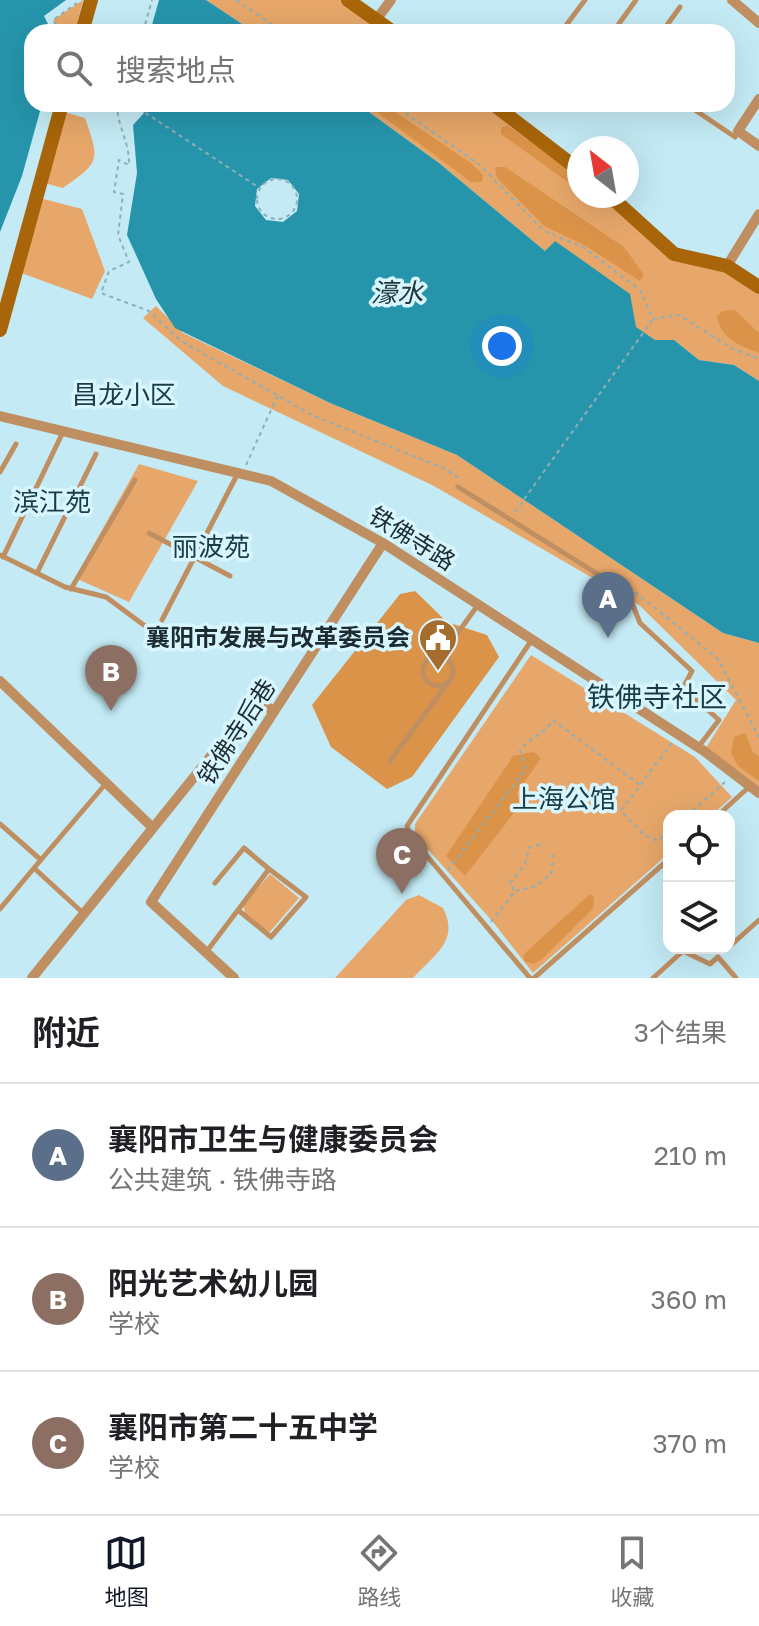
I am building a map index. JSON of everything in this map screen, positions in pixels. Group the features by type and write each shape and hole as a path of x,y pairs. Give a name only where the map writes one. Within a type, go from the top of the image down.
{"street":[{"path":"84,24 91,0"},
{"path":"348,0 382,24"},
{"path":"376,20 391,0"},
{"path":"732,0 759,23"},
{"path":"759,99 738,131 759,146"},
{"path":"0,330 60,112"},
{"path":"503,112 567,161"},
{"path":"623,208 674,254 727,266 759,287"},
{"path":"727,266 759,214"},
{"name":"铁佛寺路","path":"0,416 271,481 383,543 698,747 754,790"},
{"name":"铁佛寺后巷","path":"206,952 151,902 383,543"},
{"path":"0,681 153,828"},
{"path":"32,978 257,699 274,712"},
{"path":"206,952 234,978"}],"lane":[{"path":"567,24 585,0"},
{"path":"619,24 636,0"},
{"path":"668,24 680,7"},
{"path":"698,112 735,137 738,131"},
{"path":"63,431 2,556 71,589 106,597 168,643"},
{"path":"0,472 16,444"},
{"path":"37,573 96,454"},
{"path":"162,620 240,473"},
{"path":"71,589 135,480"},
{"path":"458,487 628,593 640,623 692,671 683,688 719,720 698,747"},
{"path":"149,533 230,576"},
{"path":"450,680 441,685 431,685 422,673 427,659 441,656 478,605"},
{"path":"531,640 407,826 410,836 532,978 663,864"},
{"path":"390,761 450,680 452,666 441,656"},
{"path":"0,909 102,788"},
{"path":"726,810 754,790"},
{"path":"0,824 41,860"},
{"path":"215,883 244,848 306,897 271,937 238,910"},
{"path":"34,868 84,914"},
{"path":"206,952 269,869"},
{"path":"735,942 759,920"},
{"path":"653,978 683,951 710,964 721,954"},
{"path":"718,957 736,978"}],"path":[{"path":"55,24 53,20 81,0"},
{"path":"145,24 152,0"},
{"path":"236,0 271,24"},
{"path":"117,112 130,152 129,165 119,160 114,192 123,194 118,235 129,262 109,271 101,293 149,311 181,341 314,416 443,468 467,483"},
{"path":"144,112 260,188"},
{"path":"404,112 480,165 544,231 583,247 640,290 653,319"},
{"path":"278,179 290,184 297,195 296,208 287,217 268,217 259,207 260,188 278,179"},
{"path":"514,513 653,319 679,315 733,349 759,359"},
{"path":"240,473 278,395"},
{"path":"631,589 718,659 759,737"},
{"path":"444,876 526,769 520,751 524,745 543,735 553,720 640,785"},
{"path":"663,836 658,841 644,835 621,811 677,734"},
{"path":"693,810 732,776"},
{"path":"515,891 510,883 525,864 529,848 544,843"},
{"path":"515,891 523,892 536,886 551,874 554,854"},
{"path":"488,926 515,891"}],"shaded area":[{"path":"83,0 77,24 55,24 53,20"},
{"path":"206,0 348,0 382,24 242,24"},
{"path":"60,112 85,118 94,152 90,166 63,188 40,182"},
{"path":"369,112 503,112 567,161 567,208 623,208 674,254 727,266 759,287 759,381 734,365 699,360 674,340 655,340 635,327 629,294 545,251 439,163"},
{"path":"377,112 395,112 471,163 483,175 482,182 471,182"},
{"path":"507,125 567,168 567,181 501,134 501,128"},
{"path":"495,167 505,167 624,247 644,275 640,281 584,245 544,226 497,178"},
{"path":"36,197 82,209 105,271 92,299 16,271"},
{"path":"156,306 183,333 330,403 457,455 723,633 759,643 759,793 704,751 736,700 639,605 434,486 223,386 143,318"},
{"path":"735,310 759,333 759,353 732,341 719,325 717,317 722,311"},
{"path":"139,464 198,481 129,602 75,578"},
{"path":"415,591 447,622 487,635 499,657 412,777 387,789 331,747 312,705 400,594"},
{"path":"531,655 695,757 732,797 718,810 663,810 663,858 533,973 493,922 415,835 415,824"},
{"path":"745,733 753,752 759,756 759,781 738,766 731,753 734,737"},
{"path":"534,752 541,758 517,793 520,805 465,876 446,856 513,756"},
{"path":"270,874 299,898 268,934 246,916 243,905"},
{"path":"590,894 594,897 593,909 541,960 533,964 524,961 524,954"},
{"path":"419,895 443,908 448,930 442,947 413,978 335,978 406,900"}],"water":[{"path":"0,0 66,0 44,16 48,24 24,24 24,112 40,112 22,176 0,232"},
{"path":"159,0 206,0 242,24 152,24"},
{"name":"濠水","path":"143,112 369,112 439,163 545,251 555,241 630,294 636,327 655,340 674,340 699,360 734,365 759,381 759,643 723,633 457,455 330,403 175,328 156,299 127,235 137,173 133,125","holes":["271,178 288,180 299,194 297,211 283,222 266,220 255,206 257,189"]}],"place":[{"name":"襄阳市卫生与健康委员会","path":"608,638"},
{"name":"襄阳市发展与改革委员会","path":"438,672"},
{"name":"阳光艺术幼儿园","path":"111,711"},
{"name":"襄阳市第二十五中学","path":"402,894"}],"district":[{"name":"昌龙小区","path":"124,395"},
{"name":"滨江苑","path":"52,502"},
{"name":"丽波苑","path":"211,547"},
{"name":"铁佛寺社区","path":"657,697"},
{"name":"上海公馆","path":"564,799"}]}
